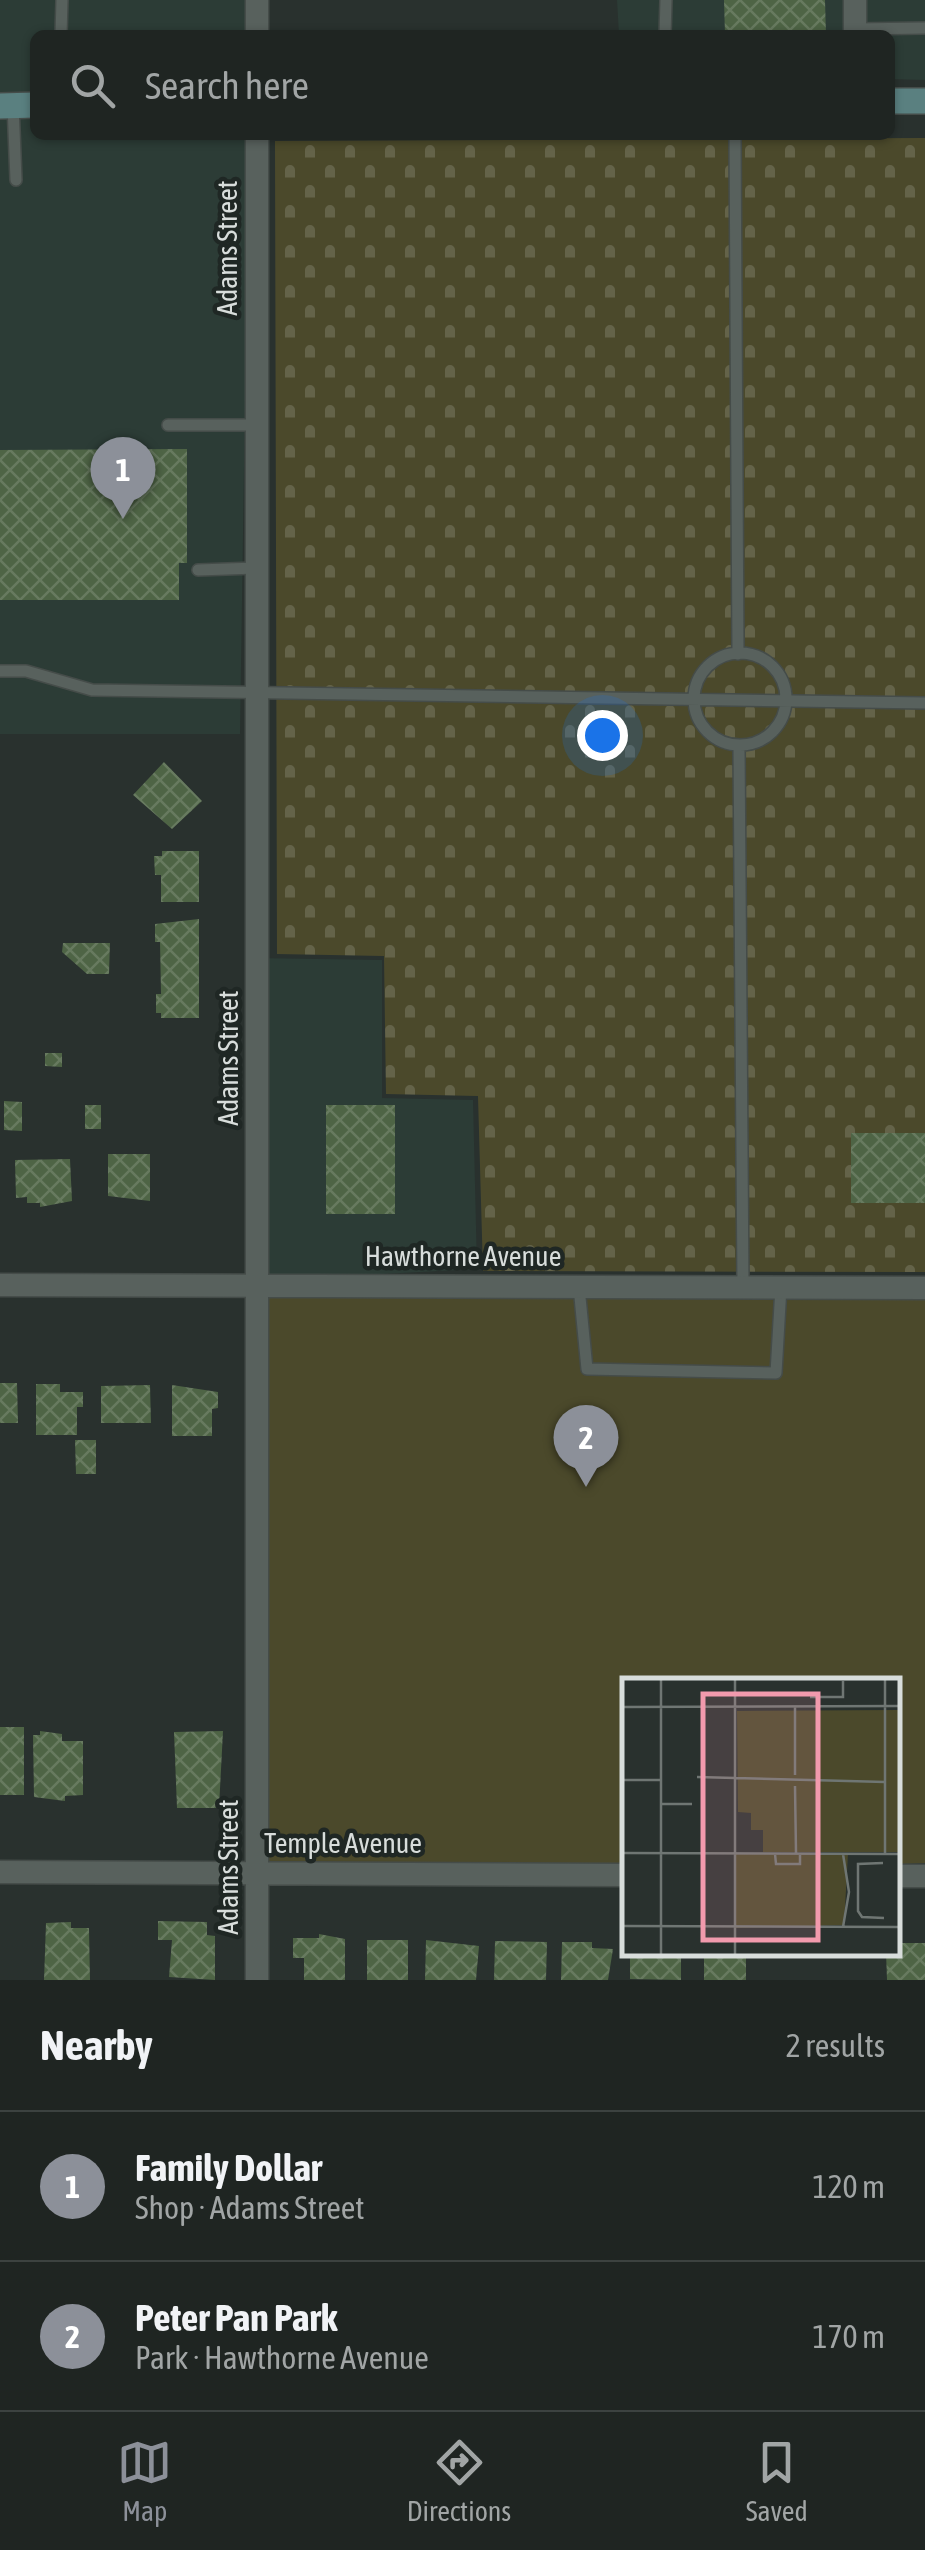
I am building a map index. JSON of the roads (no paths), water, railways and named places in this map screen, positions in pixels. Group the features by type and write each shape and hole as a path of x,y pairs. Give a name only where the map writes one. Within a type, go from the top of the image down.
{"main road":[{"path":"895,101 925,101"}],"street":[{"path":"257,0 257,30"},
{"path":"856,0 856,30"},
{"name":"Adams Street","path":"257,140 257,1980"},
{"name":"Hawthorne Avenue","path":"0,1285 925,1288"},
{"name":"Temple Avenue","path":"0,1872 622,1874"}],"lane":[{"path":"61,30 62,0"},
{"path":"665,30 666,0"},
{"path":"890,30 925,28"},
{"path":"16,106 16,180"},
{"path":"735,140 738,654"},
{"path":"168,425 257,425"},
{"path":"198,570 258,568"},
{"path":"738,654 767,662 778,672 786,701 784,715 766,737 739,745 726,743 703,726 694,700 696,686 712,663 738,654"},
{"path":"0,670 26,671 92,690 258,696 925,702"},
{"path":"739,745 743,1287"},
{"path":"579,1287 588,1369 776,1373 780,1287"}],"place":[{"name":"Family Dollar","path":"123,519"},
{"name":"Peter Pan Park","path":"586,1487"}]}
